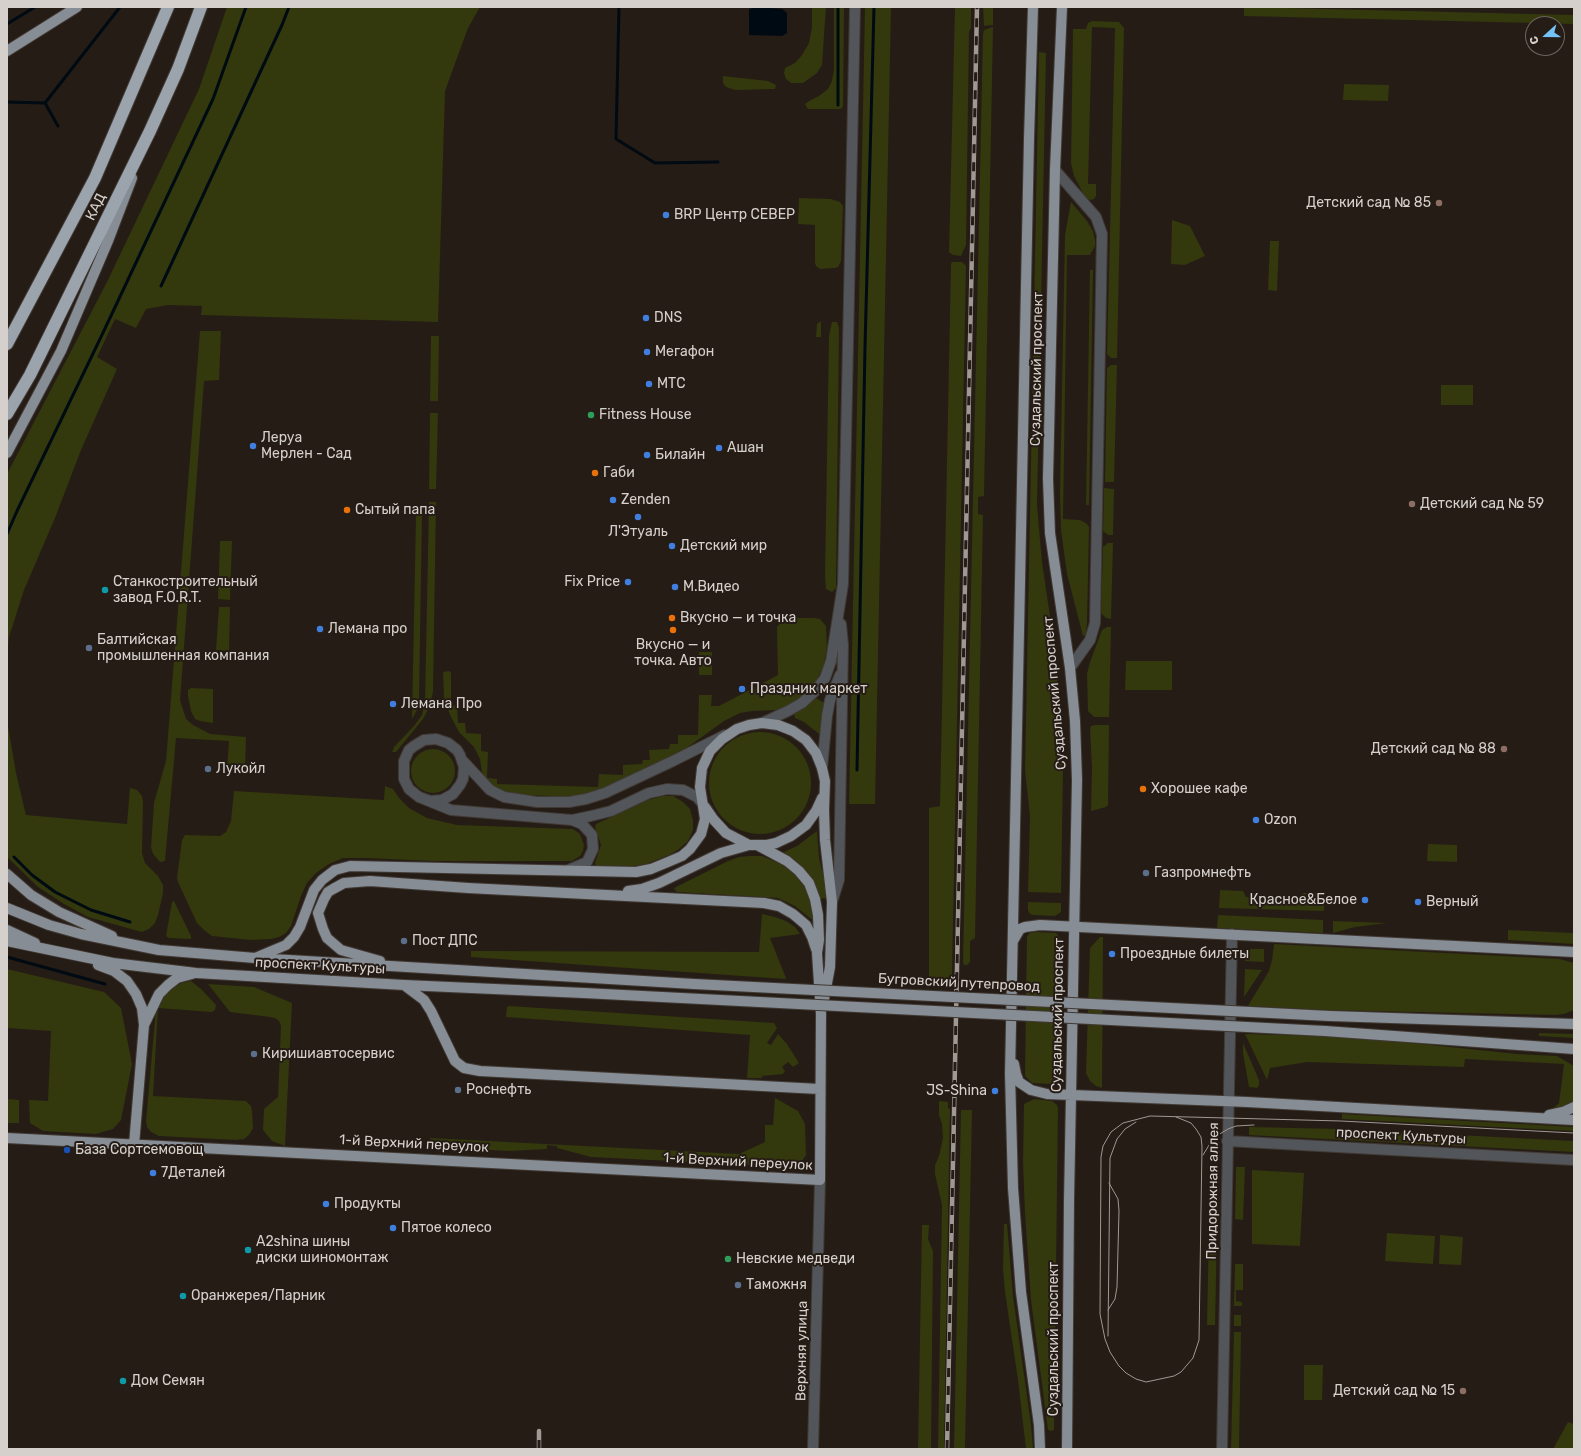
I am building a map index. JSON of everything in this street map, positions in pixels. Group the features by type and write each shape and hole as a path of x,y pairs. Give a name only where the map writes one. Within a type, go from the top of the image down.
{"highway":[{"name":"КАД","path":"7,344 95,178 168,7"},
{"name":"КАД","path":"7,414 30,374 150,131 178,69 201,7"}],"main road":[{"path":"7,51 77,7"},
{"name":"Суздальский проспект","path":"1033,7 1028,179 1013,941 1011,1140 1015,1227 1021,1292 1039,1425 1040,1449"},
{"name":"Суздальский проспект","path":"1062,7 1055,170 1048,479 1050,533 1070,668 1075,721 1077,780 1070,1094 1067,1449"},
{"path":"7,453 61,351 108,241 150,131"},
{"path":"255,958 286,945 294,937 300,927 314,890 322,880 335,870 350,866 636,872 651,869 682,856 690,849 701,834 705,819 700,787 702,768 710,751 722,739 737,729 749,725 762,723 778,725 806,740 816,753 825,781 824,794 816,811 806,825 791,836 776,843 754,845 721,853 659,883 642,889 604,894"},
{"name":"Верхняя улица","path":"821,1014 830,967 832,902 831,878 825,840 824,794"},
{"path":"703,804 714,820 726,833 754,845"},
{"name":"Верхняя улица","path":"754,845 787,861 799,871 809,883 818,915 819,940 817,953 821,1014 819,1089 820,1180"},
{"path":"7,874 32,895 59,912 130,945"},
{"path":"392,966 341,950 327,938 318,913 328,892 344,883 370,881 468,888 764,903 778,906 793,914 806,925 817,953"},
{"path":"7,908 49,925 130,945"},
{"path":"1013,941 1020,929 1040,924 1572,954"},
{"path":"7,930 55,952"},
{"path":"7,941 55,952"},
{"name":"проспект Культуры","path":"130,945 158,950 255,958 587,978"},
{"name":"проспект Культуры","path":"55,952 113,964 196,973 404,985 584,993"},
{"path":"75,956 114,971 127,981 136,994 142,1008 144,1025 134,1145"},
{"path":"144,1025 159,994 177,978 196,973"},
{"name":"Бугровский путепровод","path":"587,978 1330,1016 1545,1023"},
{"path":"404,985 424,1000 431,1011 455,1061 464,1068 480,1071 819,1089"},
{"name":"Бугровский путепровод","path":"584,993 1325,1031 1563,1048"},
{"path":"1545,1023 1574,1018"},
{"path":"1545,1023 1574,1024"},
{"path":"1563,1048 1574,1049"},
{"path":"1563,1048 1574,1057"},
{"path":"1011,1051 1016,1074 1020,1082 1031,1090 1042,1093 1229,1101 1574,1120"},
{"path":"1534,1118 1563,1112 1574,1107"},
{"name":"1-й Верхний переулок","path":"7,1138 820,1180"}],"street":[{"path":"762,723 802,703 815,691 825,678 831,662 844,580 855,7"},
{"path":"1055,170 1096,217 1102,234 1094,623 1090,640 1070,668"},
{"path":"832,902 839,880 843,645 840,610"},
{"path":"822,768 825,731 830,700 842,670"},
{"path":"703,804 698,797 683,790 667,788 649,794 611,811 572,820 451,810 419,797 409,790 404,779 404,761 406,755 414,746 424,740 442,740 453,746 463,761 490,790 504,797 537,802 569,802 586,799 611,791 737,729"},
{"path":"419,797 430,801 436,801 442,800 453,794 463,779 463,761"},
{"path":"568,870 586,862 593,849 592,835 582,824 572,820"},
{"name":"Придорожная аллея","path":"1222,1449 1232,934"},
{"name":"проспект Культуры","path":"1227,1141 1574,1160"},
{"name":"Верхняя улица","path":"813,1449 820,1180"}],"green space":[{"path":"227,7 480,7 468,28 445,91 438,322 201,315 202,306 168,305 146,309 136,328 115,319 97,357 117,369 81,450 55,518 24,590 9,637 7,657 7,474 107,282 199,89"},
{"path":"812,7 826,7 822,65 817,73 803,83 791,83 786,79 784,73 785,68 795,63 809,43 812,27"},
{"path":"834,7 844,7 843,106 841,109 808,109 805,104 828,89 832,81 834,69"},
{"path":"865,7 891,7 875,804 849,804"},
{"path":"955,7 971,7 971,28 969,32 966,245 961,256 953,255 949,252"},
{"path":"983,7 993,7 993,25 984,26"},
{"path":"1244,7 1574,15 1574,24 1565,24 1565,16 1525,16 1525,23 1244,16"},
{"path":"1092,21 1119,22 1124,28 1117,358 1111,358 1107,354 1115,28 1092,27 1088,184 1096,184 1096,196 1094,199 1091,200 1085,197 1074,176 1071,163 1073,29 1086,29 1088,23"},
{"path":"993,27 984,496 978,497 978,514 983,515 975,938 970,941 970,962 967,965 964,965 983,34 984,30"},
{"path":"1039,52 1046,53 1037,506 1042,562 1052,630 1061,719 1063,771 1061,893 1028,892 1030,816 1025,770"},
{"path":"723,76 768,81 776,85 775,89 735,90 726,87 723,83"},
{"path":"1344,84 1389,85 1388,101 1343,100"},
{"path":"799,198 831,199 840,202 843,206 841,261 838,267 820,269 816,266 815,225 798,224"},
{"path":"1071,202 1087,221 1093,231 1095,240 1095,246 1090,255 1067,255 1063,519 1080,520 1089,527 1087,623 1086,635 1083,636 1067,574 1061,530 1060,494 1065,235"},
{"path":"1172,220 1190,226 1205,256 1185,265 1171,264"},
{"path":"1270,241 1279,241 1277,291 1268,290"},
{"path":"952,262 962,262 966,266 952,975 951,979 948,981 929,979 929,808 940,806"},
{"path":"1090,270 1093,270 1089,505 1086,505"},
{"path":"821,321 821,337 816,337 817,324"},
{"path":"832,322 837,322 839,328 836,588 832,592 826,589 825,576 829,336"},
{"path":"200,331 221,331 219,380 204,381 180,700 186,719 193,725 210,734 246,737 245,770 227,769 229,741 176,738 165,861 160,862 153,854 151,847 154,803 166,761"},
{"path":"431,336 439,336 438,401 430,401"},
{"path":"1111,365 1117,365 1114,482 1105,482 1107,368"},
{"path":"1441,385 1473,385 1473,405 1441,405"},
{"path":"430,413 438,413 436,489 429,489"},
{"path":"1104,488 1114,489 1113,535 1108,535 1103,531"},
{"path":"429,502 436,502 433,691 430,706 423,719 396,752 392,752 394,747 414,726 422,715 425,703"},
{"path":"416,515 422,515 419,699 417,710 412,719"},
{"path":"220,541 232,541 230,600 218,599"},
{"path":"1108,543 1113,543 1111,619 1106,618 1101,613 1103,547"},
{"path":"219,607 230,607 229,651 216,650"},
{"path":"789,618 820,619 826,626 827,646 824,666 816,681 803,697 787,707 778,710 740,713 724,721 681,752 643,772 601,790 575,797 503,794 489,786 483,778 480,759 474,747 459,732 450,715 444,697 443,672 449,671 451,673 451,705 457,706 458,723 465,723 466,733 481,734 481,751 488,752 487,778 497,779 497,784 598,787 599,774 623,775 623,765 642,764 643,760 650,760 649,750 669,749 670,744 678,744 678,735 698,735 699,695 712,695 711,706 719,706 778,675 777,627 783,620"},
{"path":"1107,627 1111,627 1109,717 1094,717 1088,711 1087,674 1102,630"},
{"path":"699,652 712,652 712,675 699,675"},
{"path":"1126,661 1172,661 1172,690 1125,690"},
{"path":"191,688 213,689 213,723 195,719 191,711 188,696 188,690"},
{"path":"815,697 824,703 819,734 804,722 795,718 794,714"},
{"path":"7,720 16,773 26,815 127,824 130,788 137,790 142,796 142,853 145,863 158,876 163,885 163,893 158,915 155,923 149,929 142,932 88,917 64,904 38,887 7,857"},
{"path":"1109,725 1108,805 1106,807 1091,811 1092,768 1090,729 1091,726"},
{"path":"760,732 779,736 796,747 807,764 811,783 807,802 796,819 779,830 760,834 741,830 724,819 713,802 709,783 713,764 724,747 741,736"},
{"path":"433,749 445,753 451,759 455,771 451,783 445,789 433,793 421,789 415,783 411,771 415,759 421,753"},
{"path":"385,786 393,789 399,798 409,808 427,818 457,825 573,829 580,834 584,845 583,851 580,856 572,861 433,861 343,858 329,864 316,873 307,883 291,926 286,933 279,937 251,940 212,936 197,923 177,878 182,840 185,835 220,836 226,832 231,821 234,791 384,800"},
{"path":"662,796 673,796 683,802 690,809 693,820 693,830 688,841 669,855 646,864 628,867 596,866 595,863 601,845 595,827 596,824 648,800"},
{"path":"817,831 819,858 824,878 826,898 820,899 813,880 801,866 782,853 797,846"},
{"path":"1428,844 1457,845 1457,862 1427,861"},
{"path":"762,856 784,865 794,873 805,885 813,908 813,919 795,906 778,898 677,892 674,889 728,861 739,857"},
{"path":"1220,890 1243,891 1246,897 1300,899 1303,893 1325,893 1324,911 1219,908"},
{"path":"174,901 191,936 191,939 169,938 166,936 172,902"},
{"path":"1028,902 1061,903 1061,912 1055,916 1033,915 1030,914 1028,910"},
{"path":"762,914 786,921 795,927 800,934 770,938 786,978 785,979 471,957 471,951 759,952"},
{"path":"1218,915 1323,920 1323,933 1217,928"},
{"path":"1333,921 1387,923 1355,927 1333,933"},
{"path":"1508,930 1574,933 1574,944 1508,940"},
{"path":"1030,933 1056,933 1061,939 1058,1079 1050,1084 1032,1083 1025,1076 1027,936"},
{"path":"1100,937 1103,937 1102,1088 1096,1086 1090,1081 1086,1073 1090,948"},
{"path":"1274,944 1560,959 1574,963 1574,1010 1556,1015 1325,1010 1248,1006 1269,971"},
{"path":"1250,949 1264,949 1264,962 1245,961 1245,955"},
{"path":"7,969 104,992 121,1008 132,1064 121,1120 113,1129 96,1134 43,1131 30,1123 29,1100 48,1101 51,1031 7,1028"},
{"path":"1245,969 1262,970 1244,997"},
{"path":"191,981 216,1005 215,1010 212,1012 158,1008 153,1096 246,1101 251,1106 253,1128 249,1135 244,1139 236,1140 159,1136 151,1132 147,1127 146,1121 156,1009 163,997 175,986"},
{"path":"208,984 254,987 292,1003 285,1146 272,1141 263,1130 264,1109 278,1097 281,1026 279,1021 270,1017 230,1012"},
{"path":"507,1007 774,1023 777,1028 767,1043 771,1045 778,1034 787,1044 799,1063 793,1067 788,1062 782,1067 785,1071 783,1074 762,1076 762,1078 747,1078 750,1035 506,1017"},
{"path":"1539,1033 1574,1034 1574,1038 1539,1036"},
{"path":"1245,1034 1354,1037 1517,1054 1557,1056 1574,1066 1574,1101 1572,1104 1561,1109 1546,1110 1555,1107 1559,1103 1564,1064 1465,1059 1464,1067 1307,1062 1270,1068 1267,1080"},
{"path":"1243,1043 1259,1080 1259,1085 1257,1088 1249,1087 1243,1053"},
{"path":"775,1098 798,1111 805,1124 806,1155 799,1165 792,1167 591,1157 557,1148 557,1146 547,1145 547,1149 509,1151 435,1147 430,1142 430,1138 739,1154 765,1142 765,1125 773,1125"},
{"path":"7,1099 19,1100 19,1123 7,1123"},
{"path":"1034,1099 1052,1101 1058,1108 1054,1430 1051,1431 1048,1430 1031,1300 1025,1214 1023,1162 1024,1104"},
{"path":"939,1101 948,1102 948,1108 950,1109 944,1449 938,1449 942,1205 935,1174 935,1165 939,1156 943,1138 942,1124 939,1115"},
{"path":"961,1110 972,1110 965,1449 954,1449"},
{"path":"1342,1114 1574,1127 1574,1131 1342,1119"},
{"path":"1249,1127 1341,1129 1574,1141 1574,1152 1249,1135"},
{"path":"1236,1167 1245,1167 1243,1220 1235,1219"},
{"path":"1252,1170 1304,1173 1300,1246 1252,1244"},
{"path":"1004,1224 1007,1224 1013,1296 1033,1449 1026,1449 1018,1380 1005,1292 1003,1268"},
{"path":"922,1225 929,1225 928,1239 933,1251 931,1449 918,1449"},
{"path":"1209,1230 1217,1231 1215,1325 1207,1325"},
{"path":"1387,1233 1435,1236 1433,1264 1385,1261"},
{"path":"1440,1235 1463,1237 1461,1265 1439,1264"},
{"path":"1235,1264 1243,1264 1243,1290 1236,1290 1236,1301 1242,1302 1242,1306 1234,1306"},
{"path":"1234,1315 1241,1315 1241,1326 1234,1326"},
{"path":"1234,1332 1241,1332 1239,1449 1231,1449"},
{"path":"1304,1365 1323,1365 1322,1400 1304,1400"},
{"path":"1568,1422 1574,1424 1574,1449 1553,1449"}],"shaded area":[{"path":"757,7 782,9 787,13 787,33 782,36 749,35 749,9"}],"waterway":[{"path":"7,24 35,7"},
{"path":"45,103 120,7"},
{"path":"7,534 213,99 246,7"},
{"path":"161,286 289,7"},
{"path":"619,7 616,139 655,163 718,162"},
{"path":"838,7 838,105"},
{"path":"857,770 865,347 874,7"},
{"path":"7,102 45,103 58,126"},
{"path":"14,857 32,875 55,892 91,910 130,922"},
{"path":"7,957 105,984"}],"tram line":[{"path":"1176,1117 1191,1123 1201,1137 1202,1146 1199,1340 1193,1358 1181,1372 1174,1376 1146,1382 1136,1379 1126,1373 1119,1366 1110,1352 1105,1339 1100,1314 1101,1157 1103,1146 1111,1132 1123,1123 1150,1116 1341,1121 1574,1133"},
{"path":"1108,1336 1110,1158 1117,1139 1125,1129 1136,1122"},
{"path":"1203,1155 1211,1142 1218,1135 1228,1129 1236,1126 1254,1125"},
{"path":"1108,1310 1115,1299 1117,1287 1119,1211 1118,1199 1109,1183"}],"railway":[{"path":"947,1449 977,7"},
{"path":"539,1431 539,1449"}],"place":[{"name":"Детский сад № 85","path":"1439,203"},
{"name":"BRP Центр СЕВЕР","path":"666,215"},
{"name":"DNS","path":"646,318"},
{"name":"Мегафон","path":"647,352"},
{"name":"МТС","path":"649,384"},
{"name":"Fitness House","path":"591,415"},
{"name":"Леруа Мерлен - Сад","path":"253,446"},
{"name":"Ашан","path":"719,448"},
{"name":"Билайн","path":"647,455"},
{"name":"Габи","path":"595,473"},
{"name":"Zenden","path":"613,500"},
{"name":"Детский сад № 59","path":"1412,504"},
{"name":"Сытый папа","path":"347,510"},
{"name":"Л'Этуаль","path":"638,517"},
{"name":"Детский мир","path":"672,546"},
{"name":"Fix Price","path":"628,582"},
{"name":"М.Видео","path":"675,587"},
{"name":"Станкостроительный завод F.O.R.T.","path":"105,590"},
{"name":"Вкусно — и точка","path":"672,618"},
{"name":"Лемана про","path":"320,629"},
{"name":"Вкусно — и точка. Авто","path":"673,630"},
{"name":"Балтийская промышленная компания","path":"89,648"},
{"name":"Праздник маркет","path":"742,689"},
{"name":"Лемана Про","path":"393,704"},
{"name":"Детский сад № 88","path":"1504,749"},
{"name":"Лукойл","path":"208,769"},
{"name":"Хорошее кафе","path":"1143,789"},
{"name":"Ozon","path":"1256,820"},
{"name":"Газпромнефть","path":"1146,873"},
{"name":"Красное&Белое","path":"1365,900"},
{"name":"Верный","path":"1418,902"},
{"name":"Пост ДПС","path":"404,941"},
{"name":"Проездные билеты","path":"1112,954"},
{"name":"Киришиавтосервис","path":"254,1054"},
{"name":"Роснефть","path":"458,1090"},
{"name":"JS-Shina","path":"995,1091"},
{"name":"База Сортсемовощ","path":"67,1150"},
{"name":"7Деталей","path":"153,1173"},
{"name":"Продукты","path":"326,1204"},
{"name":"Пятое колесо","path":"393,1228"},
{"name":"A2shina шины диски шиномонтаж","path":"248,1250"},
{"name":"Невские медведи","path":"728,1259"},
{"name":"Таможня","path":"738,1285"},
{"name":"Оранжерея/Парник","path":"183,1296"},
{"name":"Дом Семян","path":"123,1381"},
{"name":"Детский сад № 15","path":"1463,1391"}]}
